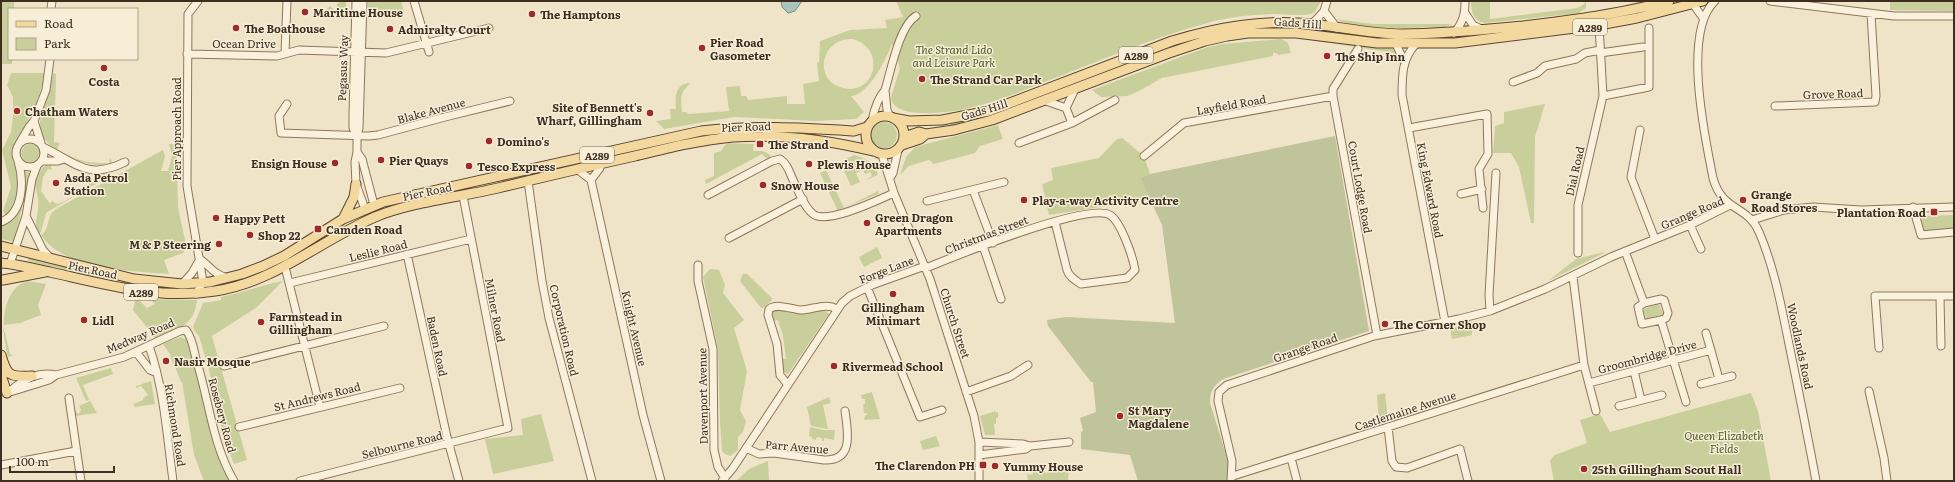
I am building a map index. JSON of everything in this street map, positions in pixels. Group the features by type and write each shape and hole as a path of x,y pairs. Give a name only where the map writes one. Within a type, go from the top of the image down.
{"main road":[{"name":"Gads Hill","path":"891,117 909,121 942,120 989,111 1172,41 1226,26 1273,22 1312,24 1401,34 1454,33 1615,14 1669,1"},
{"name":"Gads Hill","path":"901,144 920,139 926,134 980,124 1198,44 1248,33 1296,32 1396,44 1459,43 1599,25 1637,18 1703,1"},
{"name":"A289","path":"870,124 883,116 891,117"},
{"path":"882,155 893,153 901,144 903,128 891,117"},
{"path":"870,124 866,140 873,151"},
{"name":"Pier Road","path":"1,246 134,279 182,284 204,282 228,278 253,270 284,256 343,219 374,205 399,198 500,177 701,131 731,127 768,126 854,131 870,124"},
{"name":"Pier Road","path":"6,263 144,292 171,295 196,294 240,286 285,266 340,234 388,212 696,142 749,136 801,139 873,151"},
{"name":"A289","path":"873,151 882,155"},
{"path":"343,219 354,197 356,184"},
{"name":"Pegasus Way","path":"374,205 374,218"},
{"name":"Pegasus Way","path":"365,209 374,218"},
{"path":"1,257 6,263 8,272 2,284"},
{"path":"2,284 47,272"},
{"path":"1,355 3,396"},
{"path":"2,374 19,377 32,376"}],"street":[{"name":"Pier Approach Road","path":"198,1 188,14 187,186 204,282"},
{"path":"285,52 287,1"},
{"name":"Pegasus Way","path":"356,1 358,52"},
{"name":"Pegasus Way","path":"363,1 353,114 354,128 357,136 357,152 355,162 356,184 365,209"},
{"path":"414,1 429,52"},
{"path":"1312,24 1324,11 1327,1"},
{"path":"1454,33 1462,23 1465,13 1465,1"},
{"path":"1715,1 1703,18 1698,63 1699,100 1714,183 1722,197 1730,205"},
{"path":"1770,1 1871,14 1922,17 1954,16"},
{"path":"1693,4 1703,18"},
{"path":"1324,11 1338,28"},
{"path":"1465,13 1474,25 1483,30"},
{"name":"Grove Road","path":"1775,106 1875,102 1876,96 1871,14"},
{"path":"870,124 873,112 880,96 885,90 905,29 912,18 916,16"},
{"name":"Dial Road","path":"1578,253 1577,206 1603,96 1599,25"},
{"name":"Ocean Drive","path":"188,54 277,56 285,52 299,50 386,52 426,44 489,28"},
{"path":"1603,96 1649,88 1649,28"},
{"name":"King Edward Road","path":"1396,44 1404,61 1402,95 1445,322"},
{"path":"1404,61 1409,51 1416,44"},
{"path":"1513,82 1537,73 1545,66 1576,59 1586,53 1643,47"},
{"path":"1333,96 1334,89 1358,49"},
{"path":"1,222 12,214 19,199 22,182 16,152 29,126 34,121 46,90 50,60"},
{"path":"1072,123 1066,108 1075,89"},
{"path":"885,90 887,110 891,117"},
{"name":"Layfield Road","path":"1144,156 1184,123 1333,96"},
{"name":"Court Lodge Road","path":"1333,96 1377,335"},
{"path":"1019,143 1072,123 1115,100"},
{"name":"Blake Avenue","path":"357,136 378,135 510,101"},
{"path":"1046,101 1066,108"},
{"path":"287,104 279,116 281,134 357,136"},
{"path":"1409,128 1487,114 1488,154 1480,169 1483,208"},
{"path":"6,263 16,250 26,216 32,179 45,154 34,121"},
{"path":"1640,130 1631,177 1655,239"},
{"path":"20,144 30,139 78,166 95,171 112,168 125,162"},
{"path":"890,178 893,173 901,144"},
{"name":"Pegasus Way","path":"357,152 362,159 374,205"},
{"name":"Church Street","path":"882,155 886,173 890,178 894,193 926,267 974,416 979,442 978,481"},
{"path":"18,159 26,167 64,159"},
{"path":"708,195 772,161 780,160 786,165 812,214 818,217 827,218 850,211 894,193"},
{"path":"578,170 591,180 600,168 599,164"},
{"path":"1490,311 1489,295 1496,173"},
{"name":"Knight Avenue","path":"591,180 643,415 661,481"},
{"name":"Corporation Road","path":"528,181 542,281 549,318 592,481"},
{"path":"928,201 1004,182"},
{"path":"1461,194 1482,189"},
{"path":"973,190 993,242"},
{"name":"Milner Road","path":"463,196 508,428"},
{"path":"729,238 803,199"},
{"name":"Grange Road","path":"1232,479 1232,461 1218,402 1218,395 1222,388 1229,384 1377,335 1445,322 1490,311 1573,277 1625,251 1690,225 1730,205 1752,220"},
{"path":"1752,220 1784,210 1813,207 1861,210 1954,207"},
{"path":"1913,208 1921,236 1954,232"},
{"name":"Christmas Street","path":"926,267 993,242 1055,222 1098,213 1109,214 1117,224 1131,254 1135,270 1127,278 1081,284 1076,281 1069,275 1067,270 1055,222"},
{"path":"26,216 43,250 52,259"},
{"name":"Woodlands Road","path":"1752,220 1760,233 1780,298 1816,481"},
{"path":"1690,225 1701,249"},
{"name":"Leslie Road","path":"290,283 471,239"},
{"path":"984,246 1001,299"},
{"path":"1625,251 1644,303"},
{"name":"Baden Road","path":"407,254 448,443 459,481"},
{"path":"182,284 192,273 200,259 207,263 214,273 228,278"},
{"name":"Davenport Avenue","path":"698,265 698,281 713,349 714,450 718,467 724,479"},
{"path":"285,266 320,407"},
{"name":"Forge Lane","path":"746,448 837,309 847,298 867,287 926,267"},
{"path":"1573,277 1584,365 1596,411"},
{"path":"196,294 204,282"},
{"path":"867,287 920,417 942,410"},
{"path":"1879,348 1875,296 1954,296"},
{"path":"1940,297 1941,346"},
{"path":"1664,300 1668,315 1666,318 1661,320 1642,324 1638,307 1644,303 1664,300"},
{"path":"788,385 779,375 777,344 768,315 769,309 777,306 804,310 828,306 837,309"},
{"path":"1661,320 1686,402"},
{"path":"224,366 384,326"},
{"name":"Medway Road","path":"3,396 49,380 56,375 110,361 136,352 186,330"},
{"name":"Rosebery Road","path":"186,330 200,370 217,443 234,481"},
{"name":"Groombridge Drive","path":"1706,333 1719,379"},
{"name":"Richmond Road","path":"149,346 156,368 155,372 160,391 173,481"},
{"name":"Groombridge Drive","path":"1589,383 1711,350"},
{"name":"Richmond Road","path":"136,352 150,370 155,372"},
{"path":"966,392 1010,376 1028,365"},
{"name":"Castlemaine Avenue","path":"1232,479 1291,458 1584,365"},
{"path":"1634,371 1641,400"},
{"name":"Medway Road","path":"3,396 32,376 46,373 56,375"},
{"path":"1701,384 1732,376"},
{"name":"St Andrews Road","path":"239,427 400,388"},
{"path":"1869,391 1884,458 1887,481"},
{"path":"1619,406 1662,395"},
{"path":"69,398 81,481"},
{"name":"Parr Avenue","path":"746,448 759,454 774,453 824,460 832,460 841,457 846,450 848,432 845,411"},
{"path":"1388,427 1392,461 1396,466 1406,468 1460,450 1468,481"},
{"name":"Selbourne Road","path":"300,481 508,428"},
{"path":"979,442 1024,444 1030,446 1069,442"},
{"path":"979,455 1026,449 1030,446"},
{"path":"724,479 746,448"},
{"path":"1,465 76,451"},
{"path":"1291,458 1297,481"}],"green space":[{"path":"1,1 14,1 14,8 8,8 8,60 12,60 12,64 1,64"},
{"path":"341,1 346,1 346,19 321,18 321,15 330,6 340,16 343,12 336,5"},
{"path":"368,1 401,1 404,12 383,17 368,17"},
{"name":"The Strand Lido and Leisure Park","path":"896,1 1321,1 1314,13 1299,15 1273,14 1238,17 1183,30 1141,44 1002,98 957,111 935,113 910,112 900,109 894,104 891,97 900,68 892,44 881,67 870,83 864,90 851,96 864,112 856,119 816,121 734,117 664,129 656,121 671,119 670,109 676,109 676,96 678,89 680,86 688,83 690,84 682,93 681,100 682,112 687,112 688,114 729,111 726,87 740,86 741,96 746,96 748,100 787,96 787,104 805,104 803,84 819,81 817,62 819,62 820,41 850,30 887,28 885,20 903,17","holes":["853,39 864,44 870,52 873,61 873,70 869,79 863,85 854,89 843,88 833,84 827,77 824,69 824,60 828,52 834,45 842,40"]},
{"path":"1471,1 1490,1 1490,19 1577,8 1583,5 1586,1 1586,8 1579,13 1485,23 1475,18"},
{"path":"1890,1 1954,1 1954,11 1890,10"},
{"path":"1336,19 1372,24 1452,24 1445,27 1389,28 1359,26"},
{"path":"1275,26 1440,37 1440,40 1368,39 1307,29 1286,28 1241,30 980,120 951,126 951,123 1007,109 1169,47 1215,33"},
{"path":"1309,37 1394,49 1397,51 1401,62 1394,53 1310,40"},
{"path":"1282,39 1288,43 1291,53 1278,55 1273,53 1273,56 1162,78 1127,96 1101,97 1092,90 1205,48 1222,44"},
{"path":"11,73 46,73 36,105 13,148 13,157 18,176 18,188 15,201 6,216 3,211 11,187 2,150 11,132 13,116 13,97 7,85"},
{"path":"53,73 56,74 54,142 60,143 57,149 76,159 88,162 109,163 110,158 112,161 110,165 90,164 78,161 66,156 47,143 42,134 40,118"},
{"path":"1545,104 1535,137 1534,223 1531,223 1519,167 1511,153 1493,153 1495,126 1504,123 1504,112"},
{"path":"884,122 893,126 897,135 893,144 884,148 875,144 871,135 875,126"},
{"path":"998,125 1003,139 980,146 975,153 934,164 929,160 909,166 900,175 906,157 915,147"},
{"path":"1335,136 1369,331 1223,379 1217,384 1211,392 1210,403 1228,461 1227,481 1138,481 1130,455 1081,449 1081,432 1083,431 1080,418 1096,412 1093,382 1091,382 1048,326 1047,320 1066,317 1175,323 1162,225 1140,178 1150,174"},
{"path":"1122,138 1144,156 1150,174 1140,178 1150,199 1049,215 1042,184 1053,180 1051,168 1099,158 1117,139"},
{"path":"728,143 754,144 753,151 763,151 770,155 770,157 766,158 762,154 706,184 705,180 714,176 714,153 721,151"},
{"path":"31,144 38,147 41,154 38,161 31,164 24,161 21,154 24,147"},
{"path":"169,144 176,144 178,208 187,248 183,253 164,260 169,274 118,270 82,262 52,247 41,235 46,229 50,215 56,209 163,150 165,156 161,171 168,171 172,156"},
{"path":"854,155 872,164 878,175 866,180 872,176 870,172 865,174 863,170 856,173 860,182 851,186 840,162"},
{"path":"48,164 51,166 52,170 48,169 43,177 41,191 50,204 52,201 57,204 63,202 101,175 104,174 106,178 46,213 41,232 37,234 36,226 38,200 35,179 41,169"},
{"path":"826,170 844,208 835,211 837,209 820,173"},
{"path":"25,171 30,173 14,242 1,239 1,224 16,217 21,205 24,194"},
{"path":"878,191 879,194 848,206"},
{"path":"1954,215 1954,230 1926,232 1922,229 1922,216"},
{"path":"877,247 882,258 864,267 859,257"},
{"path":"1604,253 1548,281 1576,259"},
{"path":"28,258 105,277 104,280 28,261"},
{"path":"710,269 719,270 725,285 723,293 744,320 734,328 747,371 740,410 746,421 743,432 738,437 738,450 730,456 722,451 718,349 703,277"},
{"path":"743,274 747,274 772,298 772,300 763,308 761,308 740,281"},
{"path":"27,281 46,284 38,305 41,315 20,323 4,325 7,302 18,286"},
{"path":"283,281 257,307 212,336 247,460 234,464 223,436 209,370 199,336 193,327 203,303 221,300 221,297"},
{"path":"136,297 147,308 155,304 150,299 197,300 193,316 183,326 156,339 133,310"},
{"path":"1659,304 1663,314 1646,319 1643,309"},
{"path":"772,309 823,309 829,314 788,374 782,371 781,359 786,359 783,336 778,320 773,321"},
{"path":"1476,323 1478,329 1472,330 1472,335 1452,339 1450,328"},
{"path":"4,332 10,354 13,355 8,357 6,347"},
{"path":"180,337 186,339 201,389 219,460 229,481 204,481 194,455 182,382 174,367 170,354 163,344"},
{"path":"111,368 113,374 83,385 89,400 86,401 76,378"},
{"path":"151,381 155,404 135,407 133,404 143,400 143,398 148,395 141,386 136,388 136,386"},
{"path":"872,392 880,419 864,420 867,413 864,413 863,404 865,404 865,399 862,399 861,395"},
{"path":"1385,393 1388,420 1379,423 1377,395"},
{"name":"Queen Elizabeth Fields","path":"1751,393 1758,411 1771,481 1554,481 1550,460 1555,455 1587,443 1580,420 1600,414 1610,432"},
{"path":"829,397 831,403 823,405 828,429 811,426 807,407"},
{"path":"90,401 97,413 75,416 75,411 79,414 81,410 79,406"},
{"path":"996,411 995,413 998,412 998,418 996,418 996,424 994,424 995,435 985,435 980,416"},
{"path":"541,414 554,461 493,474 485,439 523,435 521,419"},
{"path":"810,427 823,430 835,430 834,440 824,438 824,441 822,441 822,438 817,437 816,440 812,439 812,437 809,436"},
{"path":"936,436 940,446 923,450 920,441"},
{"path":"768,461 769,481 736,481 749,469"},
{"path":"1069,465 1068,481 1028,481 1027,472 1029,475 1033,474 1032,472 1038,472 1038,469 1040,469 1041,472 1044,470 1045,473 1059,470 1059,467"}],"water":[{"path":"781,1 802,1 795,11 788,13 782,7"}],"place":[{"name":"Maritime House","path":"305,12"},
{"name":"The Hamptons","path":"532,14"},
{"name":"The Boathouse","path":"236,28"},
{"name":"Admiralty Court","path":"390,29"},
{"name":"Pier Road Gasometer","path":"702,48"},
{"name":"The Ship Inn","path":"1327,56"},
{"name":"Costa","path":"104,68"},
{"name":"The Strand Car Park","path":"922,79"},
{"name":"Chatham Waters","path":"17,111"},
{"name":"Site of Bennett's Wharf, Gillingham","path":"650,113"},
{"name":"Domino's","path":"489,141"},
{"name":"The Strand","path":"760,144"},
{"name":"Pier Quays","path":"381,160"},
{"name":"Ensign House","path":"335,163"},
{"name":"Plewis House","path":"809,164"},
{"name":"Tesco Express","path":"469,166"},
{"name":"Asda Petrol Station","path":"56,183"},
{"name":"Snow House","path":"763,185"},
{"name":"Play-a-way Activity Centre","path":"1024,200"},
{"name":"Grange Road Stores","path":"1743,200"},
{"name":"Plantation Road","path":"1934,212"},
{"name":"Happy Pett","path":"216,218"},
{"name":"Green Dragon Apartments","path":"867,223"},
{"name":"Camden Road","path":"318,229"},
{"name":"Shop 22","path":"250,235"},
{"name":"M & P Steering","path":"219,244"},
{"name":"Gillingham Minimart","path":"893,294"},
{"name":"Lidl","path":"84,320"},
{"name":"Farmstead in Gillingham","path":"261,322"},
{"name":"The Corner Shop","path":"1385,324"},
{"name":"Nasir Mosque","path":"166,361"},
{"name":"Rivermead School","path":"834,366"},
{"name":"St Mary Magdalene","path":"1120,416"},
{"name":"The Clarendon PH","path":"983,465"},
{"name":"Yummy House","path":"995,466"},
{"name":"25th Gillingham Scout Hall","path":"1584,469"}]}
